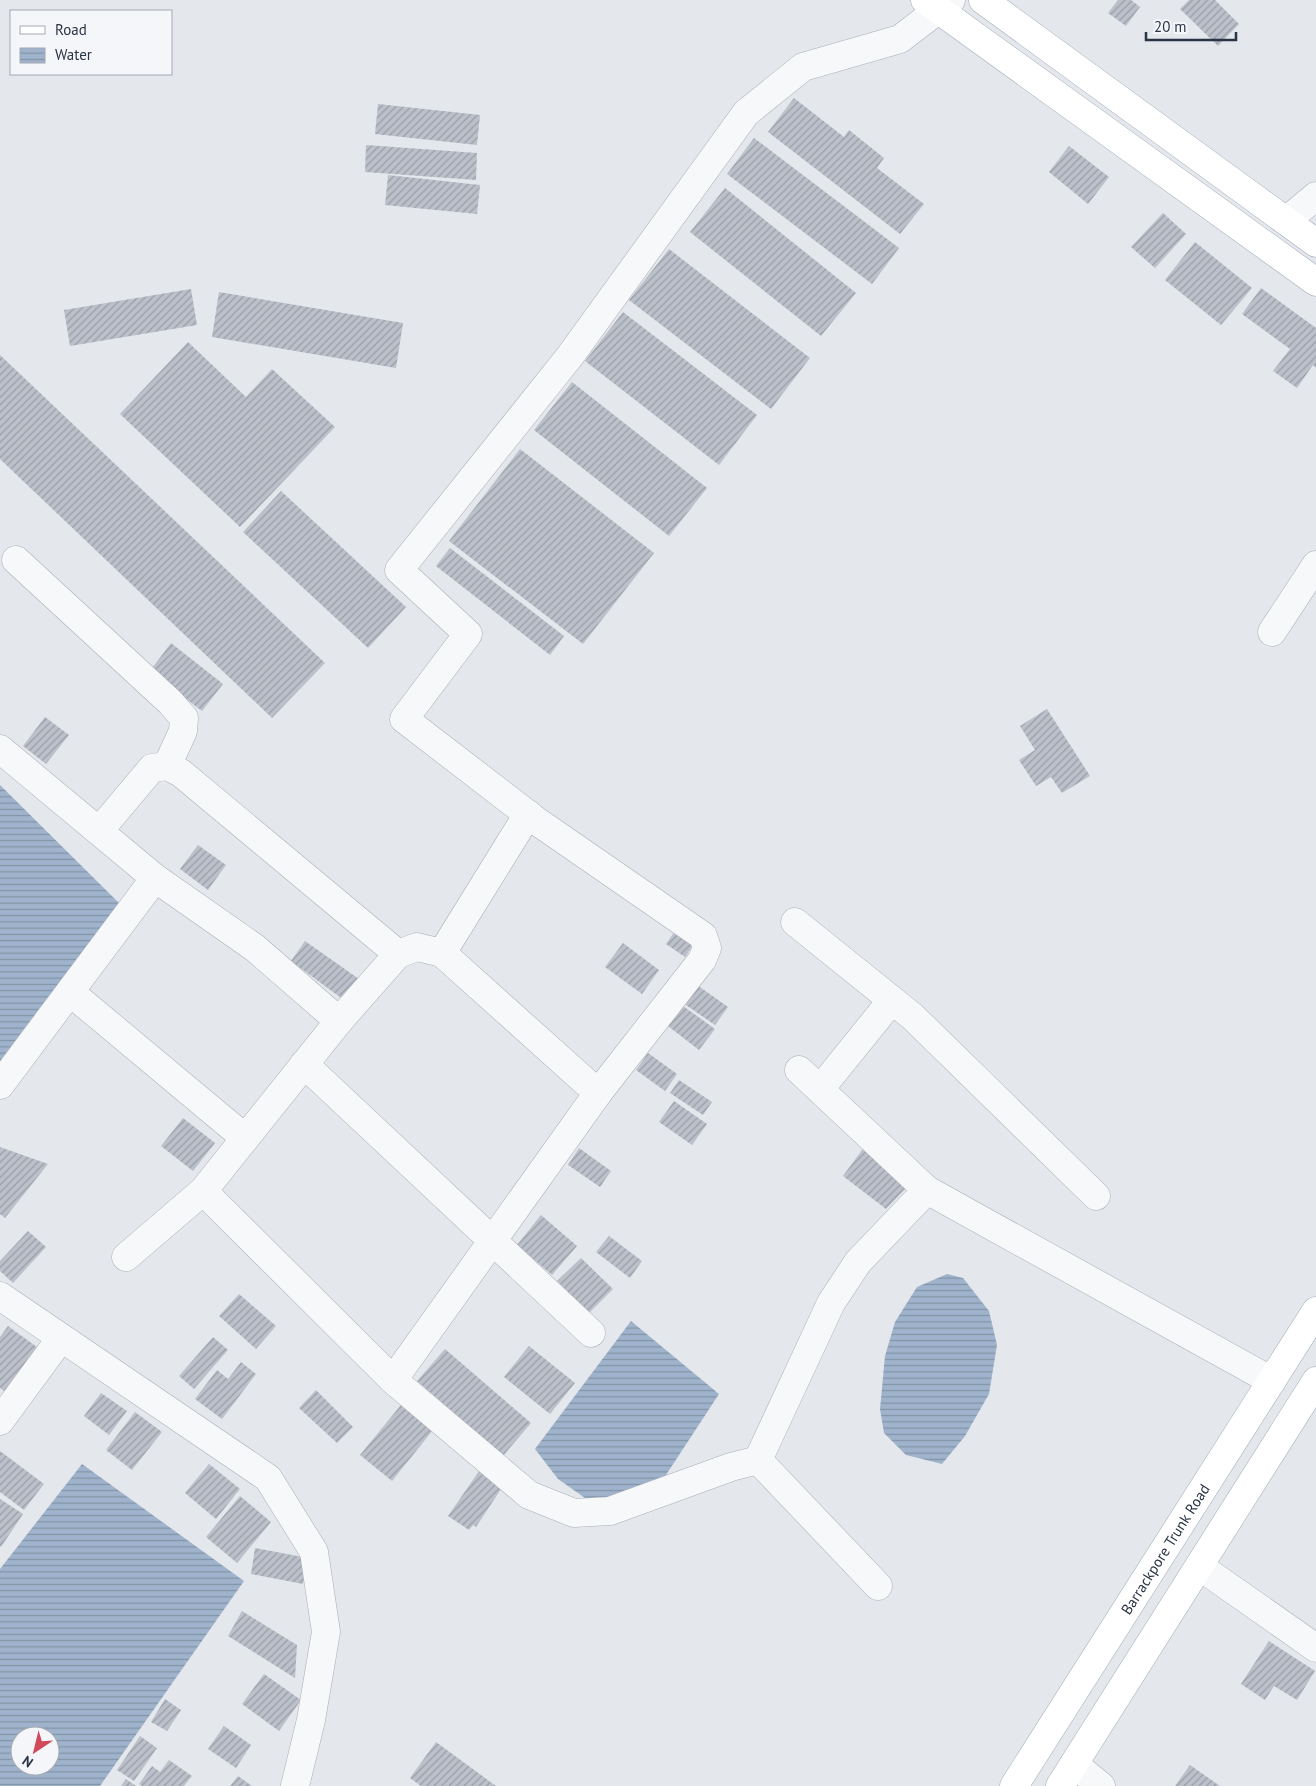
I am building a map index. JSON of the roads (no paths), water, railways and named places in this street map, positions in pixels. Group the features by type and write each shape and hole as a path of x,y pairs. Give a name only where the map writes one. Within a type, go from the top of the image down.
{"main road":[{"path":"984,0 1316,243"},
{"path":"938,3 1316,282"},
{"name":"Barrackpore Trunk Road","path":"1014,1786 1316,1311"},
{"path":"1067,1775 1316,1381"}],"street":[{"path":"393,1380 598,1093 702,960 707,948 703,936 528,814 404,719 468,634 399,570 570,356 746,113 803,67 900,39 938,3"},
{"path":"1286,221 1316,196"},
{"path":"16,560 170,702 184,718 183,731 166,766"},
{"path":"1272,632 1316,567"},
{"path":"0,749 155,878 255,948 339,1021"},
{"path":"99,832 152,768 166,766 181,773 398,954"},
{"path":"442,953 528,814"},
{"path":"0,1085 155,878"},
{"path":"795,922 913,1017 1096,1196"},
{"path":"126,1257 203,1191 339,1021 398,954 417,947 442,953 598,1093"},
{"path":"70,992 245,1138"},
{"path":"821,1088 892,1000"},
{"path":"304,1064 591,1332"},
{"path":"799,1070 821,1088 927,1190 1272,1381"},
{"path":"758,1460 831,1303 858,1262 927,1190"},
{"path":"203,1191 393,1380 529,1495 574,1513 610,1511 731,1467 758,1460"},
{"path":"0,1296 268,1478 314,1552 326,1632 311,1720 295,1786"},
{"path":"0,1421 61,1338"},
{"path":"758,1460 878,1586"},
{"path":"1199,1566 1316,1648"},
{"path":"1067,1775 1101,1786"}],"water":[{"path":"0,785 119,903 0,1061"},
{"path":"947,1274 963,1278 989,1311 997,1345 989,1394 965,1436 942,1464 906,1455 884,1433 880,1409 885,1356 895,1322 917,1287"},
{"path":"631,1321 719,1394 664,1478 595,1505 558,1479 535,1449"},
{"path":"82,1464 244,1581 100,1786 0,1786 0,1569"}]}
